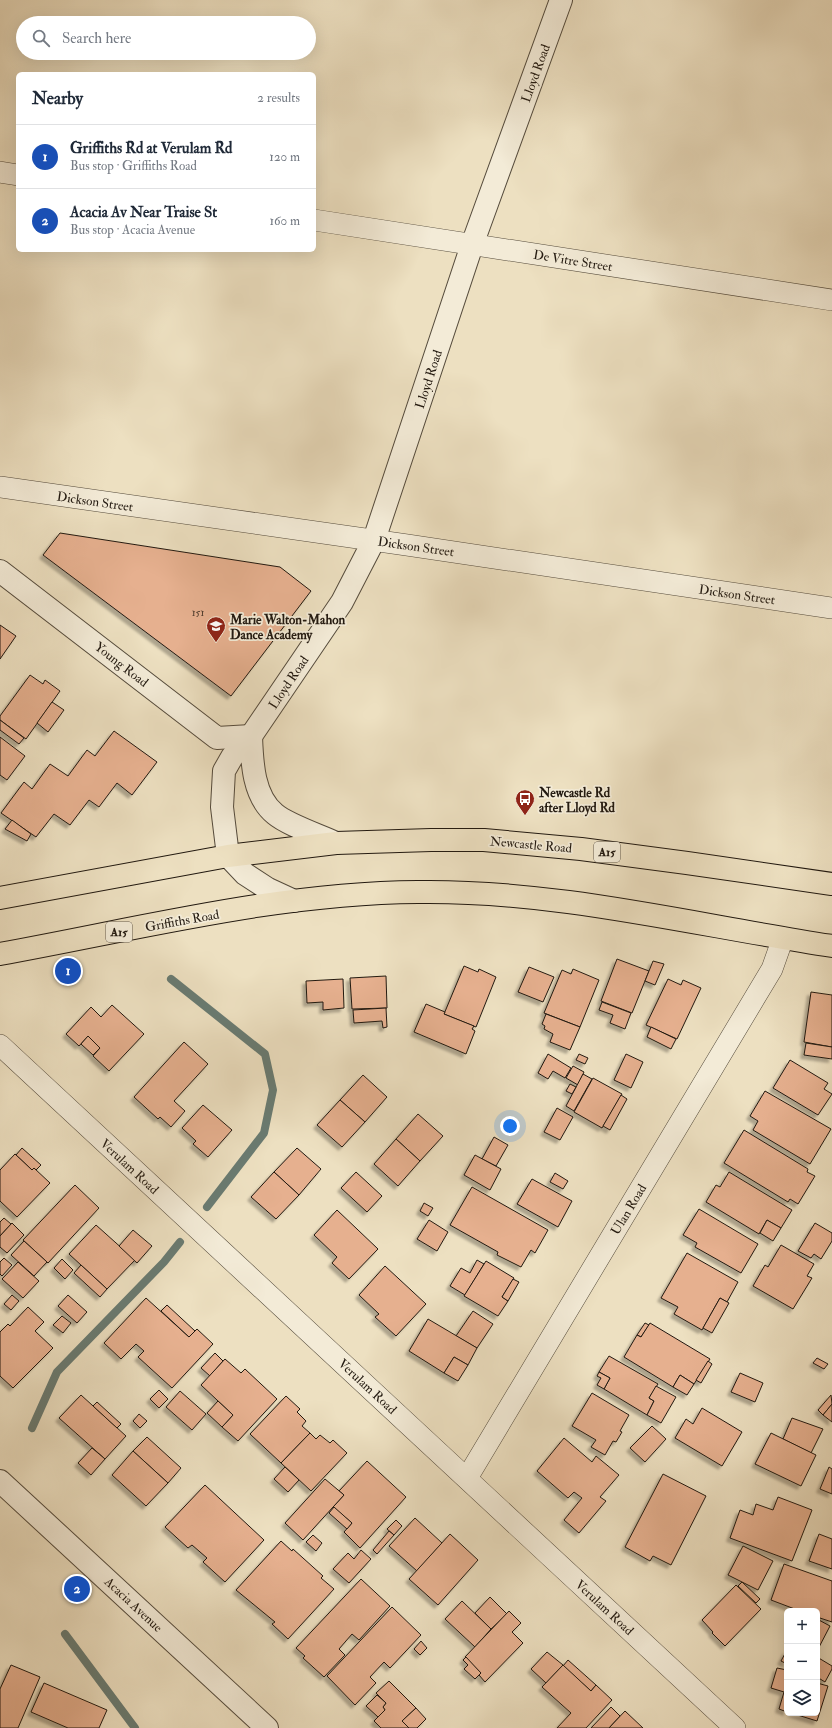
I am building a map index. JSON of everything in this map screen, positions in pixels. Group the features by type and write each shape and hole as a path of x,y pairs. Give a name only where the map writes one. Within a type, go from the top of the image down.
{"highway":[{"name":"Newcastle Road","path":"228,856 336,843 461,840 534,844 687,863 832,884"},
{"name":"A15","path":"0,898 228,856"},
{"name":"A15","path":"294,901 344,895 418,892 502,894 581,903 832,946"},
{"name":"Griffiths Road","path":"0,954 294,901"}],"street":[{"name":"Lloyd Road","path":"228,856 222,807 224,771 232,757 251,736 342,602 374,540 472,245 561,0"},
{"path":"0,172 16,175"},
{"name":"De Vitre Street","path":"316,220 832,300"},
{"name":"Dickson Street","path":"0,487 374,540 832,608"},
{"name":"Young Road","path":"0,571 217,738 251,736"},
{"path":"251,736 252,764 256,782 267,804 274,813 282,819 336,843"},
{"path":"228,856 245,874 268,889 294,901"},
{"name":"Ulan Road","path":"467,1478 772,969 783,938"},
{"name":"Verulam Road","path":"0,1045 735,1728"},
{"name":"Acacia Avenue","path":"0,1481 267,1728"}],"building":[{"name":"Marie Walton-Mahon Dance Academy","path":"60,533 280,567 311,591 231,696 43,555"},
{"path":"0,625 16,636 0,659"},
{"path":"30,675 43,684 45,680 60,691 26,739 0,720 0,716"},
{"path":"52,702 64,710 48,732 37,723"},
{"path":"0,720 24,738 19,744 0,730"},
{"path":"114,731 157,762 132,795 117,783 99,807 89,800 70,825 54,814 36,837 1,813 24,782 32,789 50,764 68,776 87,750 95,756"},
{"path":"0,737 25,756 7,780 0,775"},
{"path":"12,820 31,834 27,841 5,829"},
{"path":"617,959 649,971 632,1013 601,1001"},
{"path":"653,961 664,964 655,985 645,981"},
{"path":"464,966 478,972 479,969 496,977 476,1027 444,1014"},
{"path":"529,967 554,977 543,1002 518,992"},
{"path":"573,969 599,980 580,1027 544,1013 562,970 571,974"},
{"path":"386,976 387,1008 352,1009 350,978"},
{"path":"343,979 344,1008 323,1010 323,1002 307,1003 306,981"},
{"path":"668,979 681,985 683,980 701,988 677,1039 646,1025"},
{"path":"811,992 832,995 832,1047 804,1042"},
{"path":"602,1002 631,1013 625,1029 610,1023 613,1015 599,1010"},
{"path":"426,1004 445,1012 444,1014 474,1026 472,1029 475,1031 466,1054 414,1032"},
{"path":"112,1005 144,1034 109,1071 93,1056 100,1048 88,1036 79,1046 66,1034 91,1007 101,1017"},
{"path":"386,1008 387,1027 383,1028 382,1021 354,1023 353,1010"},
{"path":"546,1014 580,1027 570,1050 550,1042 553,1034 544,1029 545,1026 542,1024"},
{"path":"651,1027 676,1039 671,1049 647,1037"},
{"path":"88,1036 100,1048 93,1055 81,1044"},
{"path":"184,1042 208,1064 174,1101 185,1111 171,1127 160,1117 158,1119 134,1097"},
{"path":"806,1043 832,1047 832,1059 804,1055"},
{"path":"548,1054 571,1068 565,1078 553,1071 548,1079 538,1073"},
{"path":"579,1054 588,1058 585,1064 576,1060"},
{"path":"626,1054 643,1062 631,1088 614,1080"},
{"path":"790,1060 828,1083 824,1089 832,1094 818,1115 773,1088"},
{"path":"573,1066 584,1072 578,1085 566,1078"},
{"path":"583,1074 592,1079 574,1111 566,1106"},
{"path":"363,1075 387,1097 365,1122 340,1100"},
{"path":"593,1078 622,1094 602,1128 574,1112"},
{"path":"570,1084 576,1087 572,1094 566,1091"},
{"path":"765,1091 831,1129 810,1164 753,1130 758,1121 750,1116"},
{"path":"621,1095 627,1099 610,1130 603,1126"},
{"path":"340,1100 365,1122 342,1147 317,1125"},
{"path":"203,1105 232,1130 208,1157 193,1144 196,1141 182,1128"},
{"path":"557,1108 573,1117 560,1140 544,1132"},
{"path":"418,1114 443,1136 420,1161 396,1139"},
{"path":"744,1130 808,1169 807,1172 815,1176 798,1204 790,1199 788,1202 724,1163"},
{"path":"494,1137 508,1145 496,1166 482,1159"},
{"path":"396,1139 420,1161 398,1186 374,1164"},
{"path":"22,1148 41,1165 36,1170 34,1168 32,1170 16,1155"},
{"path":"297,1148 321,1169 299,1195 274,1172"},
{"path":"15,1154 32,1170 34,1168 50,1183 17,1217 0,1201 0,1170"},
{"path":"475,1155 501,1169 490,1190 464,1175"},
{"path":"274,1172 299,1195 276,1219 251,1197"},
{"path":"356,1172 382,1196 367,1212 341,1188"},
{"path":"729,1172 792,1210 781,1228 767,1220 759,1234 706,1202 716,1185 720,1187"},
{"path":"555,1173 568,1181 563,1189 550,1182"},
{"path":"532,1179 572,1201 558,1227 517,1204"},
{"path":"75,1185 99,1208 48,1263 23,1240"},
{"path":"472,1187 548,1230 535,1253 531,1250 521,1267 497,1255 498,1252 450,1225"},
{"path":"424,1203 433,1208 428,1216 420,1211"},
{"path":"699,1209 758,1244 741,1273 695,1247 697,1243 683,1235"},
{"path":"337,1210 378,1249 349,1279 332,1263 337,1257 314,1235"},
{"path":"4,1218 11,1224 0,1236 0,1222"},
{"path":"429,1220 448,1232 437,1251 417,1239"},
{"path":"767,1220 781,1228 773,1241 760,1233"},
{"path":"12,1223 24,1235 7,1253 0,1247 0,1236"},
{"path":"815,1223 832,1233 832,1241 821,1259 814,1254 811,1258 798,1251"},
{"path":"96,1225 135,1260 107,1289 69,1254"},
{"path":"133,1230 152,1246 137,1263 119,1246"},
{"path":"24,1241 47,1262 34,1276 11,1255"},
{"path":"781,1245 814,1264 807,1276 812,1278 793,1309 753,1286 765,1265 768,1267"},
{"path":"687,1253 738,1282 727,1302 720,1298 702,1330 674,1314 678,1307 661,1298"},
{"path":"4,1258 12,1265 2,1276 0,1274 0,1262"},
{"path":"62,1259 73,1270 65,1279 54,1268"},
{"path":"477,1260 484,1264 465,1295 450,1286 461,1268 470,1273"},
{"path":"486,1261 514,1278 502,1297 508,1301 498,1316 464,1296"},
{"path":"18,1262 39,1281 23,1298 2,1279"},
{"path":"81,1265 107,1289 100,1297 74,1273"},
{"path":"385,1266 426,1304 396,1336 375,1317 379,1314 359,1295"},
{"path":"513,1279 519,1282 508,1301 502,1297"},
{"path":"12,1295 19,1301 11,1310 4,1304"},
{"path":"68,1295 87,1312 77,1323 58,1306"},
{"path":"146,1298 189,1337 197,1329 213,1344 172,1388 138,1357 144,1351 136,1344 121,1359 104,1343"},
{"path":"720,1298 729,1303 712,1333 703,1328"},
{"path":"167,1305 195,1331 189,1337 161,1311"},
{"path":"28,1307 44,1322 35,1331 53,1348 13,1388 0,1376 0,1332 8,1324 10,1326"},
{"path":"473,1311 493,1324 477,1348 456,1336"},
{"path":"62,1316 71,1323 63,1333 53,1325"},
{"path":"428,1319 477,1348 468,1365 454,1357 444,1373 409,1351"},
{"path":"645,1323 649,1325 641,1337 637,1335"},
{"path":"650,1323 710,1359 694,1384 680,1375 673,1387 624,1357 637,1335 641,1337"},
{"path":"215,1353 223,1361 210,1376 201,1368"},
{"path":"609,1356 658,1384 649,1398 654,1401 647,1415 604,1389 610,1378 599,1372"},
{"path":"454,1357 468,1365 458,1381 444,1373"},
{"path":"817,1358 828,1364 824,1369 813,1363"},
{"path":"225,1359 241,1373 245,1369 277,1399 238,1441 222,1427 233,1415 201,1385"},
{"path":"708,1361 712,1364 701,1383 696,1380"},
{"path":"599,1372 610,1378 604,1389 597,1385 601,1378 597,1376"},
{"path":"740,1373 763,1383 755,1402 731,1392"},
{"path":"680,1375 694,1384 687,1395 673,1387"},
{"path":"656,1386 676,1397 661,1423 647,1415 654,1401 649,1398"},
{"path":"159,1390 168,1399 159,1408 150,1399"},
{"path":"180,1391 206,1414 192,1430 166,1407"},
{"path":"592,1393 629,1415 616,1442 613,1441 605,1455 591,1447 596,1440 572,1426"},
{"path":"81,1395 126,1436 105,1459 59,1418"},
{"path":"831,1395 832,1404 823,1415 818,1410"},
{"path":"286,1396 300,1409 297,1412 306,1421 302,1426 310,1433 281,1463 250,1434"},
{"path":"218,1401 233,1415 222,1427 207,1413"},
{"path":"97,1402 121,1424 117,1428 93,1406"},
{"path":"832,1404 832,1422 823,1415"},
{"path":"702,1408 742,1432 722,1466 675,1438 686,1419 693,1424"},
{"path":"139,1414 147,1421 140,1428 133,1421"},
{"path":"792,1418 823,1429 811,1453 783,1439"},
{"path":"652,1426 666,1439 645,1462 630,1448"},
{"path":"310,1433 316,1439 320,1435 330,1443 333,1440 347,1453 311,1491 281,1463"},
{"path":"771,1433 816,1455 801,1486 755,1464"},
{"path":"147,1437 181,1468 168,1483 133,1451"},
{"path":"564,1438 592,1462 596,1456 619,1475 600,1497 606,1501 579,1533 564,1520 582,1498 574,1492 568,1498 537,1471"},
{"path":"92,1448 105,1459 91,1475 78,1463"},
{"path":"133,1451 168,1483 146,1506 112,1475"},
{"path":"367,1461 406,1497 360,1548 344,1532 352,1523 333,1507 344,1495 339,1491"},
{"path":"285,1467 299,1480 288,1492 274,1479"},
{"path":"829,1467 832,1469 832,1494 820,1489"},
{"path":"663,1474 706,1496 671,1565 653,1556 650,1561 625,1547"},
{"path":"325,1479 344,1495 303,1540 285,1523"},
{"path":"205,1485 264,1540 225,1582 203,1562 207,1558 192,1545 188,1548 165,1527"},
{"path":"778,1497 812,1510 792,1561 730,1538 740,1510 753,1515 756,1504 773,1510"},
{"path":"334,1507 352,1523 347,1529 329,1513"},
{"path":"415,1518 442,1543 417,1571 389,1546"},
{"path":"396,1520 402,1526 394,1535 387,1529"},
{"path":"389,1531 394,1535 377,1554 373,1550"},
{"path":"450,1534 478,1560 438,1605 409,1579"},
{"path":"819,1534 832,1539 832,1569 809,1561"},
{"path":"313,1535 322,1543 316,1551 306,1542"},
{"path":"281,1541 292,1551 293,1549 323,1576 321,1578 334,1589 288,1639 272,1624 275,1622 236,1590"},
{"path":"743,1546 773,1561 758,1590 728,1575"},
{"path":"361,1550 371,1559 349,1583 333,1569 348,1553 354,1559"},
{"path":"784,1564 832,1581 832,1622 820,1618 820,1608 792,1608 771,1600"},
{"path":"361,1579 390,1606 359,1640 352,1634 339,1649 345,1655 324,1677 303,1658 305,1656 296,1648"},
{"path":"742,1582 760,1599 756,1603 738,1586"},
{"path":"736,1585 761,1609 725,1646 702,1620"},
{"path":"490,1597 507,1614 491,1629 475,1613"},
{"path":"462,1601 491,1629 475,1647 445,1619"},
{"path":"392,1607 421,1635 390,1668 384,1662 370,1677 376,1683 355,1705 327,1676"},
{"path":"509,1611 521,1623 512,1632 523,1643 485,1682 479,1675 481,1673 465,1657"},
{"path":"820,1621 830,1626 820,1645"},
{"path":"421,1641 427,1648 420,1655 414,1649"},
{"path":"547,1652 563,1665 546,1683 531,1669"},
{"path":"784,1656 784,1662 781,1661"},
{"path":"466,1657 481,1673 475,1679 464,1669 468,1665 463,1660"},
{"path":"820,1659 832,1666 832,1669 825,1682 820,1679"},
{"path":"568,1660 596,1685 591,1691 563,1666"},
{"path":"11,1665 40,1677 18,1728 0,1728 0,1689"},
{"path":"563,1665 591,1691 596,1685 612,1700 586,1728 557,1728 571,1713 542,1687"},
{"path":"777,1668 784,1669 784,1692 771,1688"},
{"path":"389,1681 416,1708 402,1721 409,1728 381,1728 374,1721 385,1710 383,1707 386,1703 376,1693"},
{"path":"44,1683 107,1710 99,1728 68,1728 31,1712"},
{"path":"820,1684 828,1686 820,1711"},
{"path":"784,1692 784,1711 779,1709"},
{"path":"377,1695 386,1703 383,1707 385,1710 378,1717 366,1706"},
{"path":"611,1707 620,1716 609,1728 591,1728"},
{"path":"416,1708 426,1719 417,1728 409,1728 402,1721"},
{"path":"625,1711 643,1728 609,1728"},
{"path":"801,1716 819,1716 817,1721"}],"waterway":[{"path":"171,979 265,1054 273,1090 264,1133 207,1207"},
{"path":"32,1428 57,1372 164,1262 180,1242"},
{"path":"65,1634 135,1728"}],"place":[{"name":"Marie Walton-Mahon Dance Academy","path":"216,643"},
{"name":"Newcastle Rd after Lloyd Rd","path":"525,816"},
{"name":"Griffiths Rd at Verulam Rd","path":"68,971"},
{"name":"Acacia Av Near Traise St","path":"77,1589"}]}
